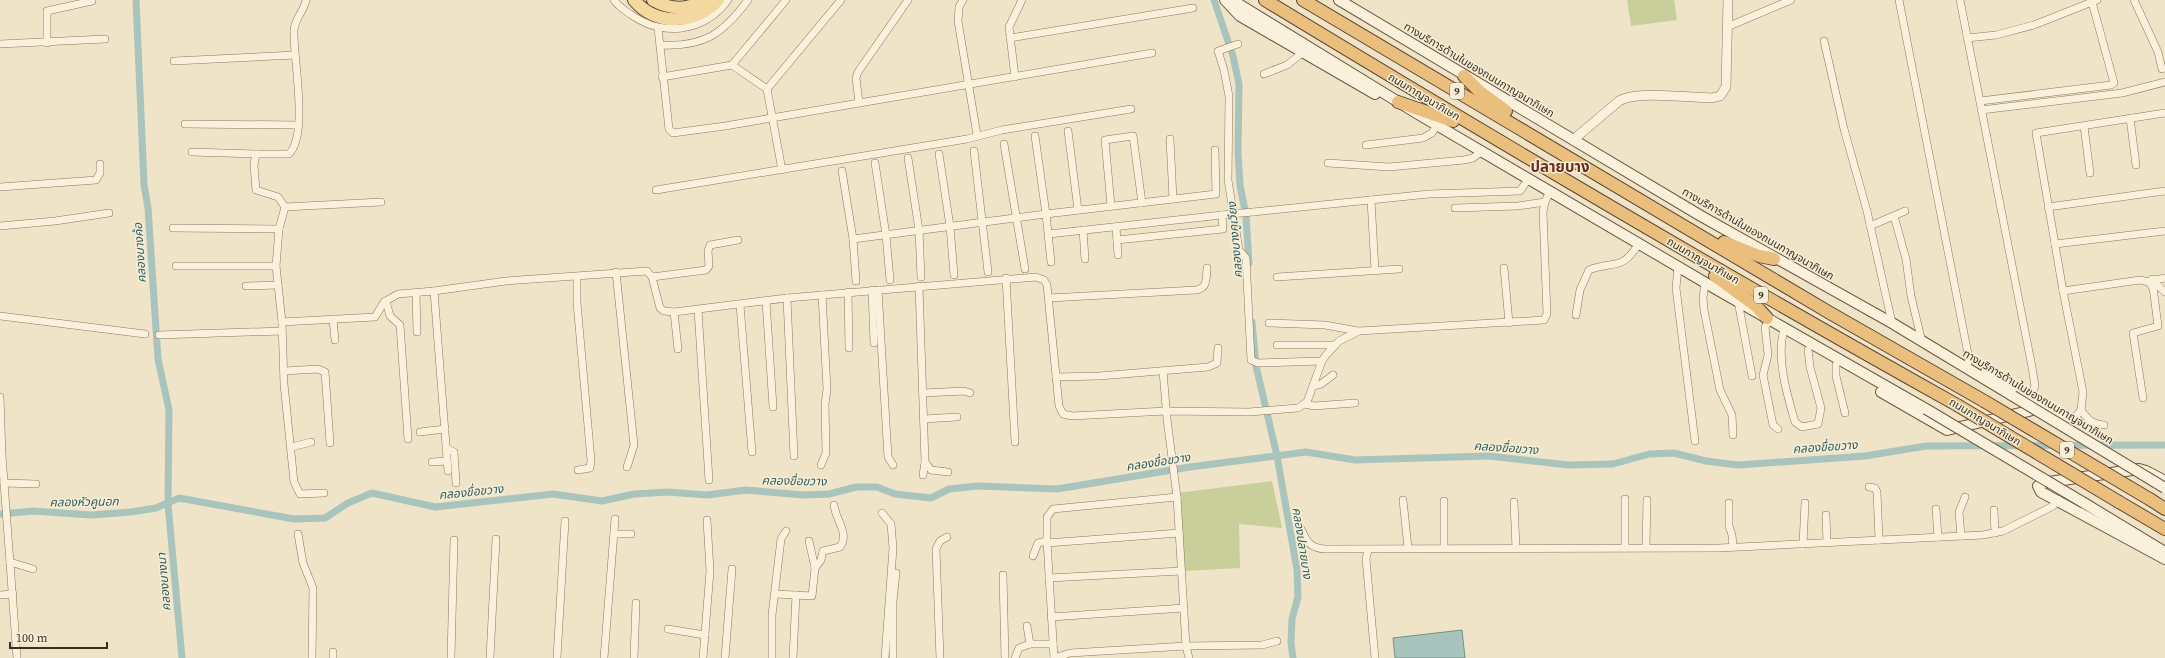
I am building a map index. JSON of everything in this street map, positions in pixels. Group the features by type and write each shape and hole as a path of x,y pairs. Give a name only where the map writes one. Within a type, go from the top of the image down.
{"highway":[{"name":"ถนนกาญจนาภิเษก","path":"1266,0 1477,129 1695,257 1957,405 2165,529"},
{"name":"ถนนกาญจนาภิเษก","path":"1303,0 1693,230 1830,313 1984,401 2165,509"},
{"path":"1464,76 1489,99 1530,128 1547,144"},
{"path":"1396,101 1477,129"},
{"path":"1693,230 1744,250 1774,259"},
{"path":"1695,257 1718,278 1756,306 1771,321"}],"main road":[{"path":"634,0 654,15 671,20 683,20 703,13 718,0"},
{"path":"653,0 677,8 693,6 703,0"},
{"path":"1225,0 1240,16 1302,53 1368,91 1396,101"},
{"path":"1232,0 1396,101 1705,283 1926,409 2165,552"},
{"name":"ทางบริการด้านในของถนนกาญจนาภิเษก","path":"1339,0 1349,4 1464,76 1774,259 1892,323 2165,488"},
{"path":"1771,321 1783,332 1808,350 1947,430 2029,411 2043,405"},
{"path":"1905,331 1968,363 2043,405"},
{"path":"2165,481 2139,469 2039,484 2039,490 2059,500 2121,537 2165,559"}],"street":[{"path":"192,152 289,154 294,145 300,95 295,55 295,24 303,11 306,0"},
{"path":"614,0 636,18 658,28 688,29 700,25 728,0"},
{"path":"661,45 677,46 709,38 727,26 748,0"},
{"path":"662,77 732,65 786,0"},
{"path":"767,90 841,0"},
{"path":"859,103 856,78 858,72 908,0"},
{"path":"963,0 959,7 958,21 977,135"},
{"path":"1015,76 1009,23 1022,0"},
{"path":"1573,140 1619,101 1627,97 1652,96 1712,98 1720,96 1726,87 1728,0"},
{"path":"1727,27 1754,17 1791,0"},
{"path":"1899,0 1970,359 1968,363"},
{"path":"1960,0 2032,367 2035,386 2030,397"},
{"path":"2134,0 2158,52 2162,69"},
{"path":"47,43 47,11 92,1"},
{"path":"1967,38 1996,35 2034,25 2094,1 2114,83 2111,85 1980,101"},
{"path":"1010,38 1193,8"},
{"path":"658,28 661,45 662,77 669,129 672,132 859,103 1152,53"},
{"path":"0,44 47,43 105,39"},
{"path":"1824,41 1844,129 1870,226 1892,323"},
{"path":"1238,44 1219,49 1218,52 1224,70 1229,96 1228,180 1239,250 1246,258 1252,362 1322,361"},
{"path":"1264,74 1287,65 1302,53"},
{"path":"174,61 295,55"},
{"path":"732,65 767,90 782,170"},
{"path":"1981,110 2122,93 2165,82"},
{"path":"656,190 967,139 977,135 1131,109"},
{"path":"2043,405 2071,423 2081,410 2083,392 2063,291 2036,133 2165,113"},
{"path":"2130,118 2136,165"},
{"path":"185,124 297,125"},
{"path":"1366,145 1423,138 1432,133 1437,125"},
{"path":"2084,126 2090,172"},
{"path":"1068,131 1078,210"},
{"path":"1035,136 1049,234 1051,262"},
{"path":"1111,206 1106,140 1133,136 1142,203"},
{"path":"1170,139 1173,199"},
{"path":"1004,144 1025,269"},
{"path":"854,239 1216,194 1215,150"},
{"path":"974,151 988,272"},
{"path":"1328,163 1389,167 1464,160 1473,158 1482,151"},
{"path":"256,154 254,165 256,190 278,197 285,207"},
{"path":"939,154 950,226 954,275"},
{"path":"908,158 919,230 921,277"},
{"path":"0,187 96,180 100,173 100,164"},
{"path":"875,164 886,234 890,280"},
{"path":"842,171 854,239 856,281"},
{"path":"1049,234 1429,194 1520,191 1529,178"},
{"path":"1269,323 1325,325 1359,331 1544,320 1546,314 1543,225 1545,202 1550,191"},
{"path":"2048,207 2165,191"},
{"path":"1371,200 1375,270"},
{"path":"285,207 381,202"},
{"path":"1455,208 1518,206 1545,202"},
{"path":"285,207 279,229 276,266 282,322 284,372 292,447 293,476 298,492 302,495 324,493"},
{"path":"1870,226 1905,211"},
{"path":"0,226 55,221 109,213"},
{"path":"1117,240 1223,229 1222,215"},
{"path":"1894,216 1906,259 1911,296 1921,338"},
{"path":"1116,227 1118,255"},
{"path":"173,228 279,229"},
{"path":"1083,230 1085,259"},
{"path":"2055,244 2165,231"},
{"path":"652,277 706,270 709,266 708,251 710,245 738,240"},
{"path":"1576,315 1580,290 1589,270 1620,264 1631,256 1639,243"},
{"path":"176,266 276,266"},
{"path":"1678,266 1676,288 1695,441"},
{"path":"1049,298 1200,290 1206,284 1207,268"},
{"path":"1277,276 1399,268"},
{"path":"1504,268 1509,323"},
{"path":"282,322 375,317 386,301 398,294 434,291 506,281 577,277 645,270 652,277 660,308 664,311 674,312 740,305 784,298 1036,276 1042,278 1047,285 1059,406 1061,412 1066,416 1166,411 1250,412 1298,408 1305,404 1322,361 1334,345 1359,331"},
{"path":"616,272 634,444 627,467"},
{"path":"577,277 577,303 591,460 590,468 578,470"},
{"path":"1006,278 1015,442"},
{"path":"2154,284 2165,278"},
{"path":"2063,291 2140,280 2154,284 2165,292"},
{"path":"1705,283 1703,298 1704,310 1720,390 1732,415 1733,434"},
{"path":"2143,398 2133,333 2158,326 2154,284"},
{"path":"246,286 278,285"},
{"path":"919,286 925,462 923,475"},
{"path":"874,343 875,290"},
{"path":"875,290 888,457 893,465"},
{"path":"434,291 448,471"},
{"path":"416,292 417,332"},
{"path":"848,292 849,348"},
{"path":"821,465 826,453 825,404 828,384 822,295"},
{"path":"784,298 787,391"},
{"path":"784,298 794,456"},
{"path":"386,301 390,316 400,325 408,440"},
{"path":"766,301 773,407"},
{"path":"1738,301 1752,376"},
{"path":"740,305 752,452"},
{"path":"698,310 709,480"},
{"path":"674,312 678,349"},
{"path":"0,316 145,334"},
{"path":"333,319 335,340"},
{"path":"1771,321 1765,327 1768,355 1763,369 1763,375 1773,425 1778,429"},
{"path":"159,335 282,331"},
{"path":"1783,332 1780,352 1783,374 1795,422 1802,427 1818,424 1821,408 1810,367 1808,350"},
{"path":"1277,345 1334,345"},
{"path":"1056,377 1163,371 1211,366 1217,363 1218,348"},
{"path":"1836,365 1836,376 1845,413"},
{"path":"284,372 318,369 325,372 330,443"},
{"path":"1163,371 1166,411 1177,497 1186,646 1189,658"},
{"path":"1313,386 1321,384 1333,375"},
{"path":"923,393 964,391 970,393"},
{"path":"0,397 4,483 17,658"},
{"path":"1305,404 1314,406 1355,403"},
{"path":"2081,410 2088,420 2095,425 2104,426"},
{"path":"924,420 957,417"},
{"path":"420,432 445,429"},
{"path":"292,447 311,442"},
{"path":"446,448 454,452 456,482"},
{"path":"432,462 448,460"},
{"path":"925,462 931,470 948,472"},
{"path":"4,483 36,484"},
{"path":"1868,487 1875,488 1877,492 1879,540"},
{"path":"1177,497 1053,509 1047,517 1047,542 1054,658 1070,653 1186,646 1262,645 1277,641"},
{"path":"1961,536 1959,512 1964,497"},
{"path":"1625,499 1625,548"},
{"path":"1403,500 1408,548"},
{"path":"1646,547 1647,500"},
{"path":"1301,529 1308,543 1316,549 1625,548 1803,544 1995,533 2054,506 2059,500"},
{"path":"1444,502 1444,548"},
{"path":"1514,502 1516,548"},
{"path":"1729,503 1729,526 1733,546"},
{"path":"1803,544 1805,503"},
{"path":"815,568 821,560 824,550 838,548 843,541 843,527 836,516 834,505"},
{"path":"1936,509 1938,537"},
{"path":"1994,510 1995,533"},
{"path":"882,513 891,524 893,548 885,658"},
{"path":"1826,515 1827,542"},
{"path":"604,658 616,519"},
{"path":"703,658 710,571 707,520"},
{"path":"557,658 565,521"},
{"path":"772,658 772,615 776,594 781,539 786,530"},
{"path":"298,534 303,563 313,588 312,658"},
{"path":"614,534 631,534"},
{"path":"893,658 893,601 896,584 897,534"},
{"path":"1034,556 1038,543 1180,534"},
{"path":"940,658 936,549 940,541 947,537"},
{"path":"490,658 496,539"},
{"path":"451,658 454,540"},
{"path":"776,594 812,596 815,568 809,541"},
{"path":"1368,550 1366,560 1375,658"},
{"path":"10,562 18,563 33,569"},
{"path":"725,658 732,569"},
{"path":"1049,578 1182,571"},
{"path":"1003,575 1005,658"},
{"path":"0,595 13,594"},
{"path":"793,658 796,596"},
{"path":"634,658 636,603"},
{"path":"1051,617 1184,608"},
{"path":"1027,626 1030,644"},
{"path":"668,629 704,635"},
{"path":"1015,658 1018,648 1030,644 1053,644"}],"green space":[{"path":"1627,0 1674,0 1677,20 1631,26"},
{"path":"1272,481 1282,528 1239,524 1240,568 1183,571 1177,493"}],"water":[{"path":"1462,630 1465,658 1395,658 1393,638"}],"waterway":[{"name":"คลองบางค้อ","path":"136,0 144,184 148,208 158,359 169,410 168,504 182,658"},
{"name":"คลองบางคูเวียง","path":"1214,0 1233,56 1239,84 1238,152 1240,185 1246,216 1249,263"},
{"name":"คลองปลายบาง","path":"1252,322 1256,366 1277,456 1297,570 1298,597 1292,619 1291,643 1293,658"},
{"name":"คลองขื่อขวาง","path":"0,514 33,511 91,515 131,512 156,508 179,498 294,519 325,518 348,503 372,493 435,507 553,494 602,501 634,494 668,492 707,495 746,490 803,495 829,494 856,487 877,487 895,494 931,498 949,489 977,486 1057,489 1190,467 1306,452 1355,460 1489,456 1568,465 1613,464 1649,454 1674,453 1706,461 1738,465 1865,456 1926,446 2165,445"}],"district":[{"name":"ปลายบาง","path":"1560,166"}],"water label":[{"name":"คลองหัวคูนอก","path":"84,502"},
{"name":"คลองบางนา","path":"164,582"}]}
